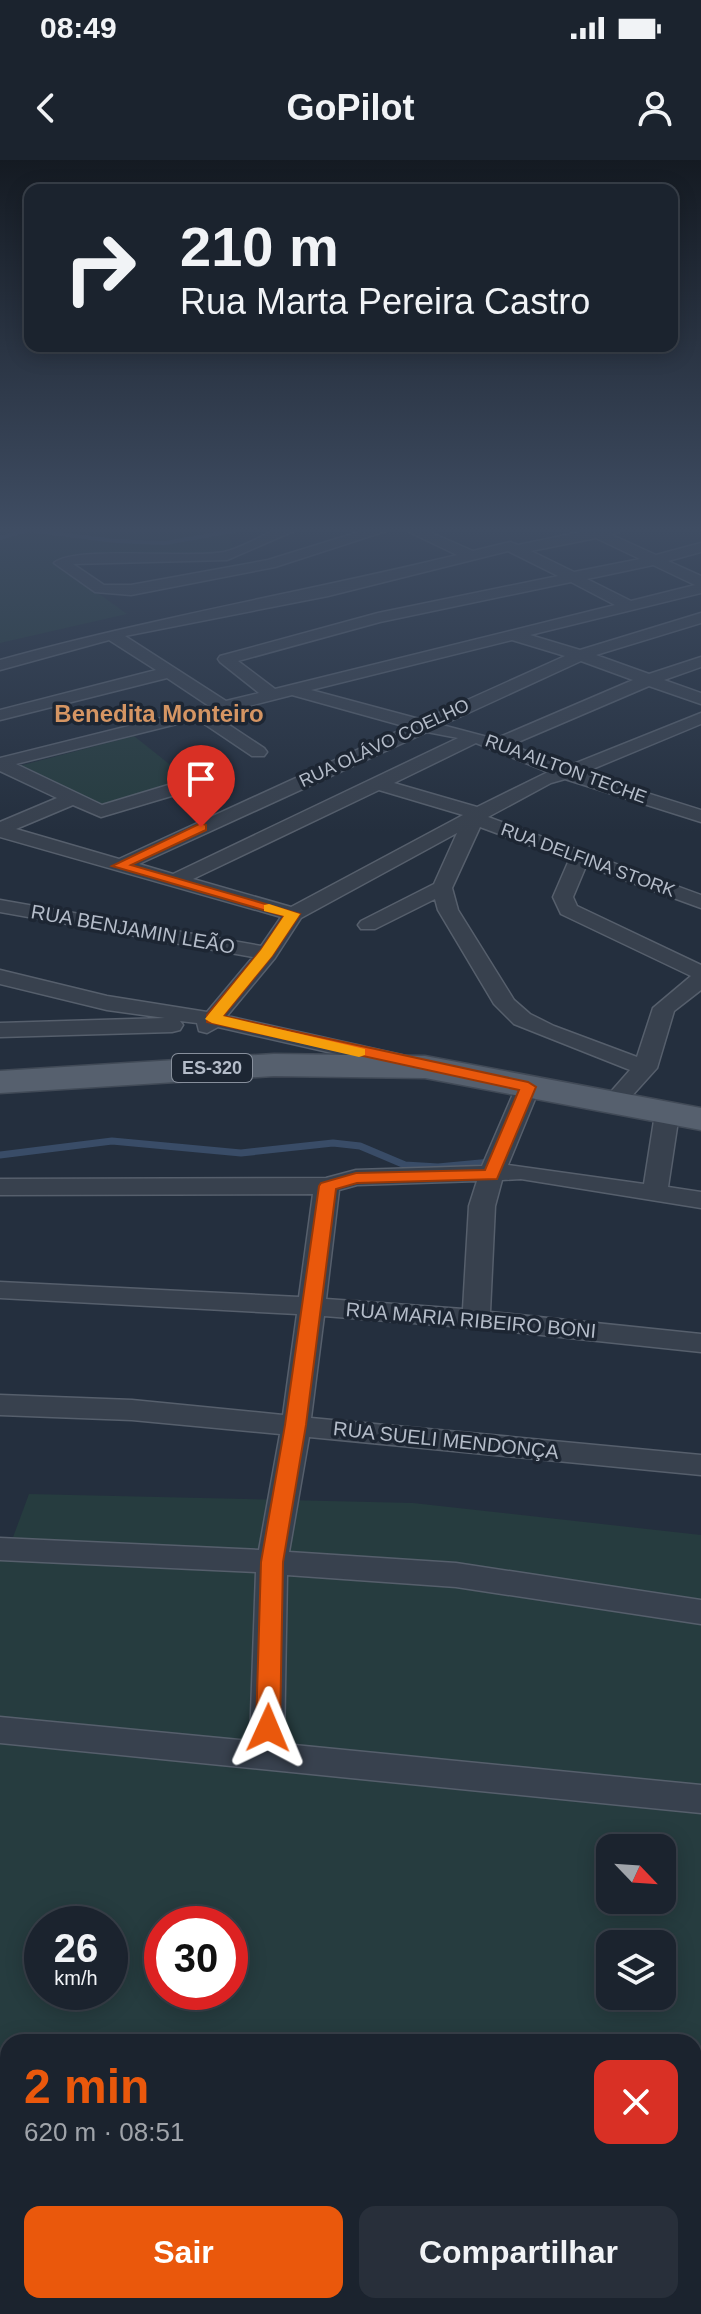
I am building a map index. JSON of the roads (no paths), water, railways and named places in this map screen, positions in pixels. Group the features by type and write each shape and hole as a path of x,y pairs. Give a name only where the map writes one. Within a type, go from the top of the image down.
{"main road":[{"name":"ES-320","path":"0,1082 276,1049 425,1067 684,1116"}],"street":[{"path":"0,665 129,631"},
{"path":"272,695 226,659 332,631"},
{"path":"0,764 534,631"},
{"name":"RUA OLÁVO COELHO","path":"119,866 580,655 660,631"},
{"path":"111,634 223,707"},
{"path":"513,636 580,655 701,699"},
{"path":"495,745 648,680 701,662"},
{"path":"0,715 169,672"},
{"name":"RUA AILTON TECHE","path":"292,690 384,717 475,737 576,776 701,816"},
{"path":"200,713 258,752"},
{"path":"576,776 701,718"},
{"path":"173,881 475,737"},
{"path":"205,1023 267,953 293,914 544,779 576,776 701,737"},
{"path":"0,764 101,811 198,782"},
{"name":"RUA DELFINA STORK","path":"376,783 477,816 701,902"},
{"path":"672,807 701,796"},
{"path":"0,830 73,798"},
{"path":"368,925 442,888 477,816"},
{"path":"0,830 293,914"},
{"path":"580,858 563,897 568,910 701,976 664,1008 645,1068 613,1103"},
{"path":"442,888 448,910 505,1004 522,1019 546,1031 645,1068"},
{"name":"RUA BENJAMIN LEÃO","path":"0,906 267,953"},
{"path":"1,981 98,1013 246,1027 276,1049"},
{"path":"0,1030 98,1013"},
{"path":"476,1319 482,1206 491,1175 528,1087"},
{"path":"655,1192 684,1116"},
{"path":"0,1187 327,1186 356,1178 521,1172 701,1200"},
{"path":"267,1756 272,1562 296,1425 327,1186"},
{"name":"RUA MARIA RIBEIRO BONI","path":"0,1290 311,1306 476,1319 701,1343"},
{"name":"RUA SUELI MENDONÇA","path":"0,1405 132,1410 701,1465"},
{"path":"0,1549 272,1562 456,1575 701,1612"},
{"path":"0,1730 701,1799"}],"waterway":[{"path":"0,1155 112,1141 241,1153 333,1143 360,1146 405,1165 438,1167 491,1162"}],"district":[{"name":"Benedita Monteiro","path":"159,714"}]}
